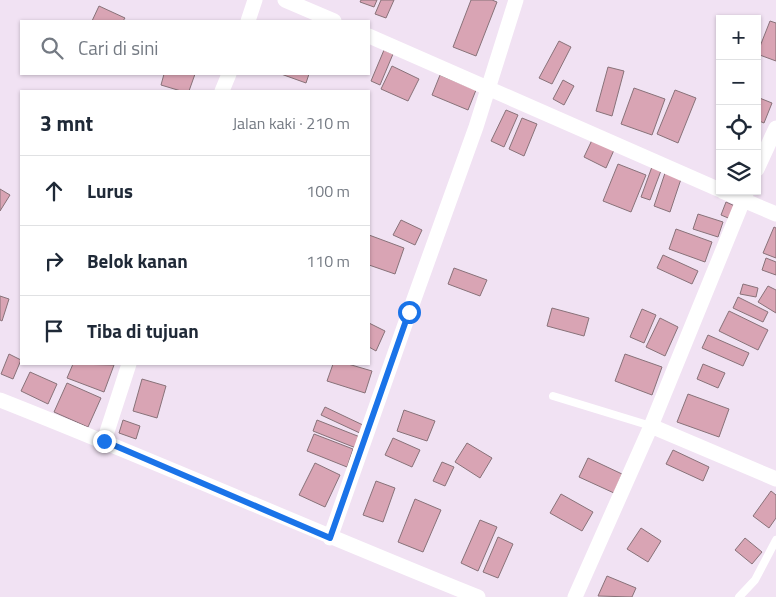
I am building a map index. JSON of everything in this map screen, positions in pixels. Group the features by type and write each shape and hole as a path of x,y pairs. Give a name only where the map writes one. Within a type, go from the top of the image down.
{"street":[{"path":"248,20 255,0"},
{"path":"285,0 332,20"},
{"path":"330,538 476,126 516,0"},
{"path":"370,36 716,189"},
{"path":"222,90 229,75"},
{"path":"761,160 776,128"},
{"path":"575,597 651,426 745,196 776,214"},
{"path":"104,441 129,365"},
{"path":"0,400 104,441 330,538 478,597"},
{"path":"651,426 776,479"}],"lane":[{"path":"553,396 651,426"},
{"path":"739,597 755,580 776,540"}],"building":[{"path":"361,0 377,0 374,7 360,2"},
{"path":"381,0 394,0 386,18 375,14"},
{"path":"471,0 492,0 497,2 476,56 453,47"},
{"path":"99,6 125,18 124,20 92,20"},
{"path":"770,21 776,23 776,61 761,55 761,44"},
{"path":"559,41 571,47 552,84 539,78"},
{"path":"384,50 393,54 380,85 371,81"},
{"path":"392,66 419,79 408,101 381,89"},
{"path":"608,67 624,71 612,116 596,111"},
{"path":"164,75 195,75 189,90 178,90 161,85"},
{"path":"284,75 309,75 306,83"},
{"path":"440,75 476,90 468,110 432,95"},
{"path":"563,80 574,86 564,105 553,99"},
{"path":"634,88 665,99 652,135 621,124"},
{"path":"675,90 696,98 678,143 657,134"},
{"path":"761,99 772,103 764,123 761,122"},
{"path":"506,110 518,115 504,147 491,141"},
{"path":"522,118 537,124 524,156 509,149"},
{"path":"592,140 614,150 606,168 584,157"},
{"path":"618,164 646,175 631,212 603,201"},
{"path":"653,164 662,168 650,200 641,197"},
{"path":"665,173 681,179 670,212 654,206"},
{"path":"0,189 10,195 0,211"},
{"path":"726,202 737,207 733,220 721,215"},
{"path":"698,214 723,222 718,237 693,229"},
{"path":"401,220 422,230 415,245 393,235"},
{"path":"774,227 776,228 776,258 763,253"},
{"path":"676,229 712,242 705,262 669,249"},
{"path":"370,235 404,248 395,274 370,265"},
{"path":"663,255 698,271 692,284 657,268"},
{"path":"766,258 776,262 776,275 762,270"},
{"path":"454,268 487,280 480,296 448,284"},
{"path":"743,284 758,288 756,297 740,294"},
{"path":"768,286 776,290 776,313 758,302"},
{"path":"0,296 9,299 2,321 0,320"},
{"path":"738,297 768,312 763,322 733,308"},
{"path":"552,308 589,318 584,336 547,326"},
{"path":"642,309 656,315 644,343 630,337"},
{"path":"729,311 768,330 758,350 719,331"},
{"path":"660,318 678,327 665,356 646,347"},
{"path":"370,324 385,331 376,351 370,348"},
{"path":"708,335 749,353 743,366 702,348"},
{"path":"9,354 20,360 13,379 1,374"},
{"path":"625,354 662,367 652,395 615,381"},
{"path":"703,364 725,373 718,388 697,379"},
{"path":"73,365 114,365 104,392 67,378"},
{"path":"333,365 351,365 372,371 365,393 327,381"},
{"path":"30,372 57,384 48,404 21,391"},
{"path":"142,379 166,386 157,418 133,411"},
{"path":"67,383 101,398 88,427 54,412"},
{"path":"688,394 729,409 719,437 677,422"},
{"path":"325,407 365,426 362,434 321,415"},
{"path":"404,410 435,421 427,441 397,431"},
{"path":"123,420 140,426 136,439 119,433"},
{"path":"317,420 360,437 356,448 313,431"},
{"path":"314,434 353,449 347,467 307,451"},
{"path":"393,438 420,450 412,467 385,455"},
{"path":"467,443 492,458 480,478 455,462"},
{"path":"673,450 709,467 703,481 666,464"},
{"path":"588,458 622,474 614,493 579,477"},
{"path":"442,462 454,467 445,486 433,481"},
{"path":"315,463 340,475 325,507 299,495"},
{"path":"376,481 395,488 383,522 363,515"},
{"path":"771,491 776,495 776,518 769,528 753,516"},
{"path":"561,494 593,512 582,531 550,513"},
{"path":"415,499 441,510 423,552 398,542"},
{"path":"480,520 497,527 478,571 461,563"},
{"path":"641,528 661,541 648,562 627,549"},
{"path":"498,537 513,544 498,578 483,572"},
{"path":"745,538 762,552 752,564 735,550"},
{"path":"607,576 636,588 632,597 598,596"}],"route":[{"path":"104,441 330,538 409,312"}]}
